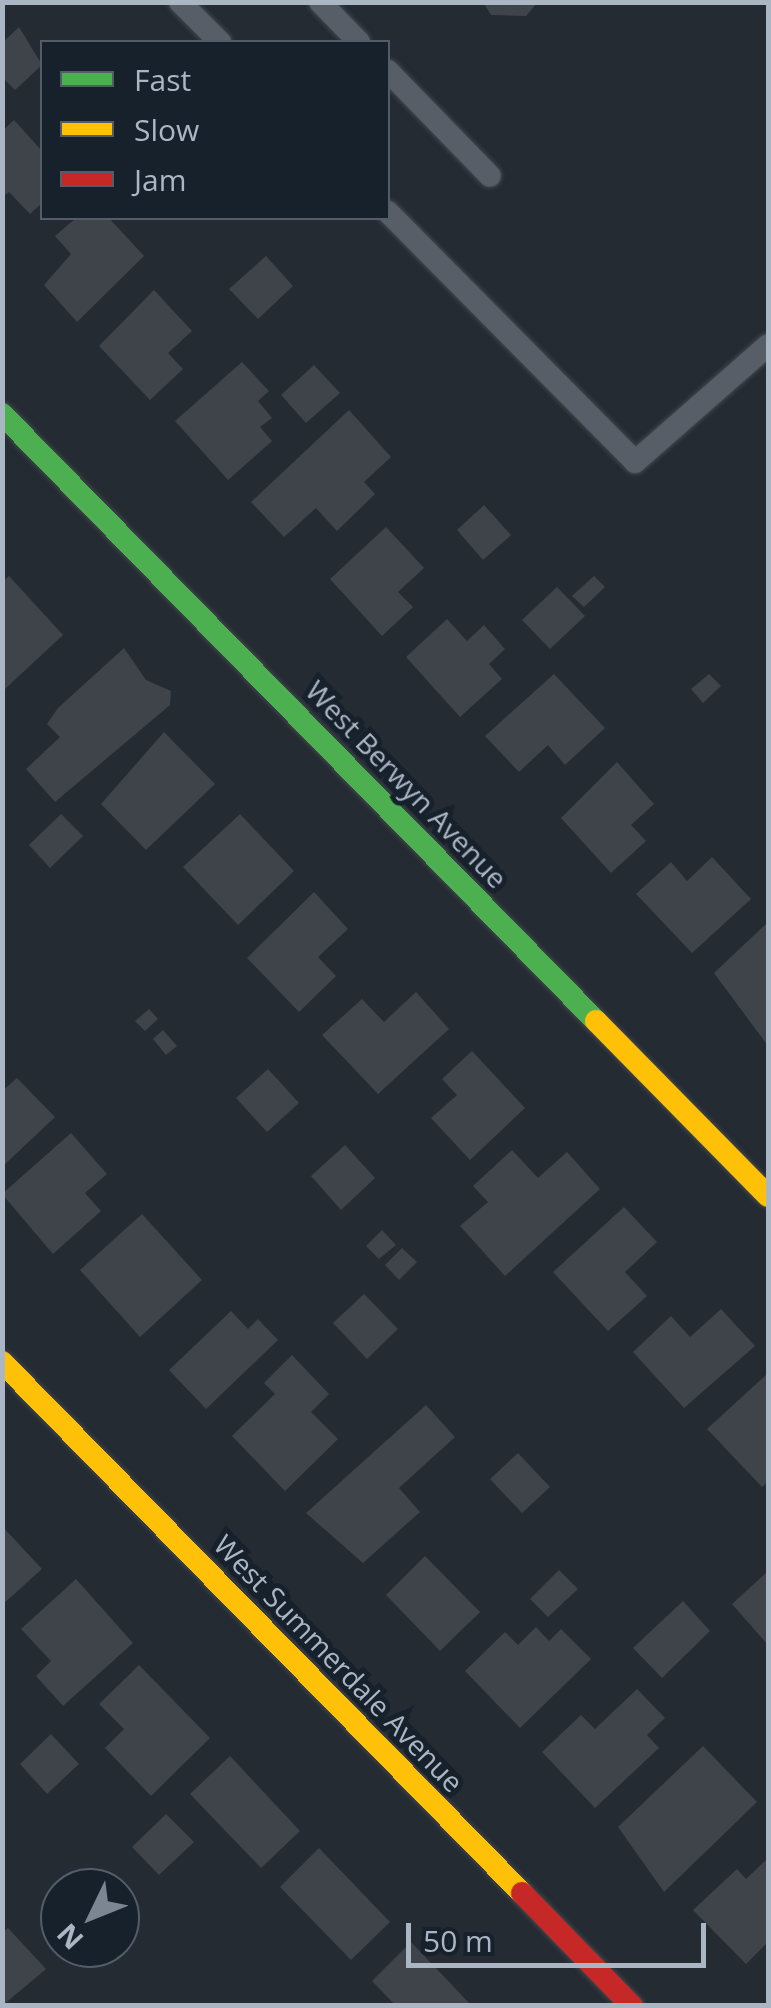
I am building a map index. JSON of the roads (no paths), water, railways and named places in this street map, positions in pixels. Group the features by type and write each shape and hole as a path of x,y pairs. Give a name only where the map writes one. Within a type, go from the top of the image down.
{"street":[{"name":"West Berwyn Avenue","path":"2,414 768,1196"},
{"name":"West Summerdale Avenue","path":"2,1362 632,2006"}],"lane":[{"path":"320,2 357,40"},
{"path":"181,3 218,40"},
{"path":"390,74 490,176"},
{"path":"390,214 635,462 768,345"}]}
